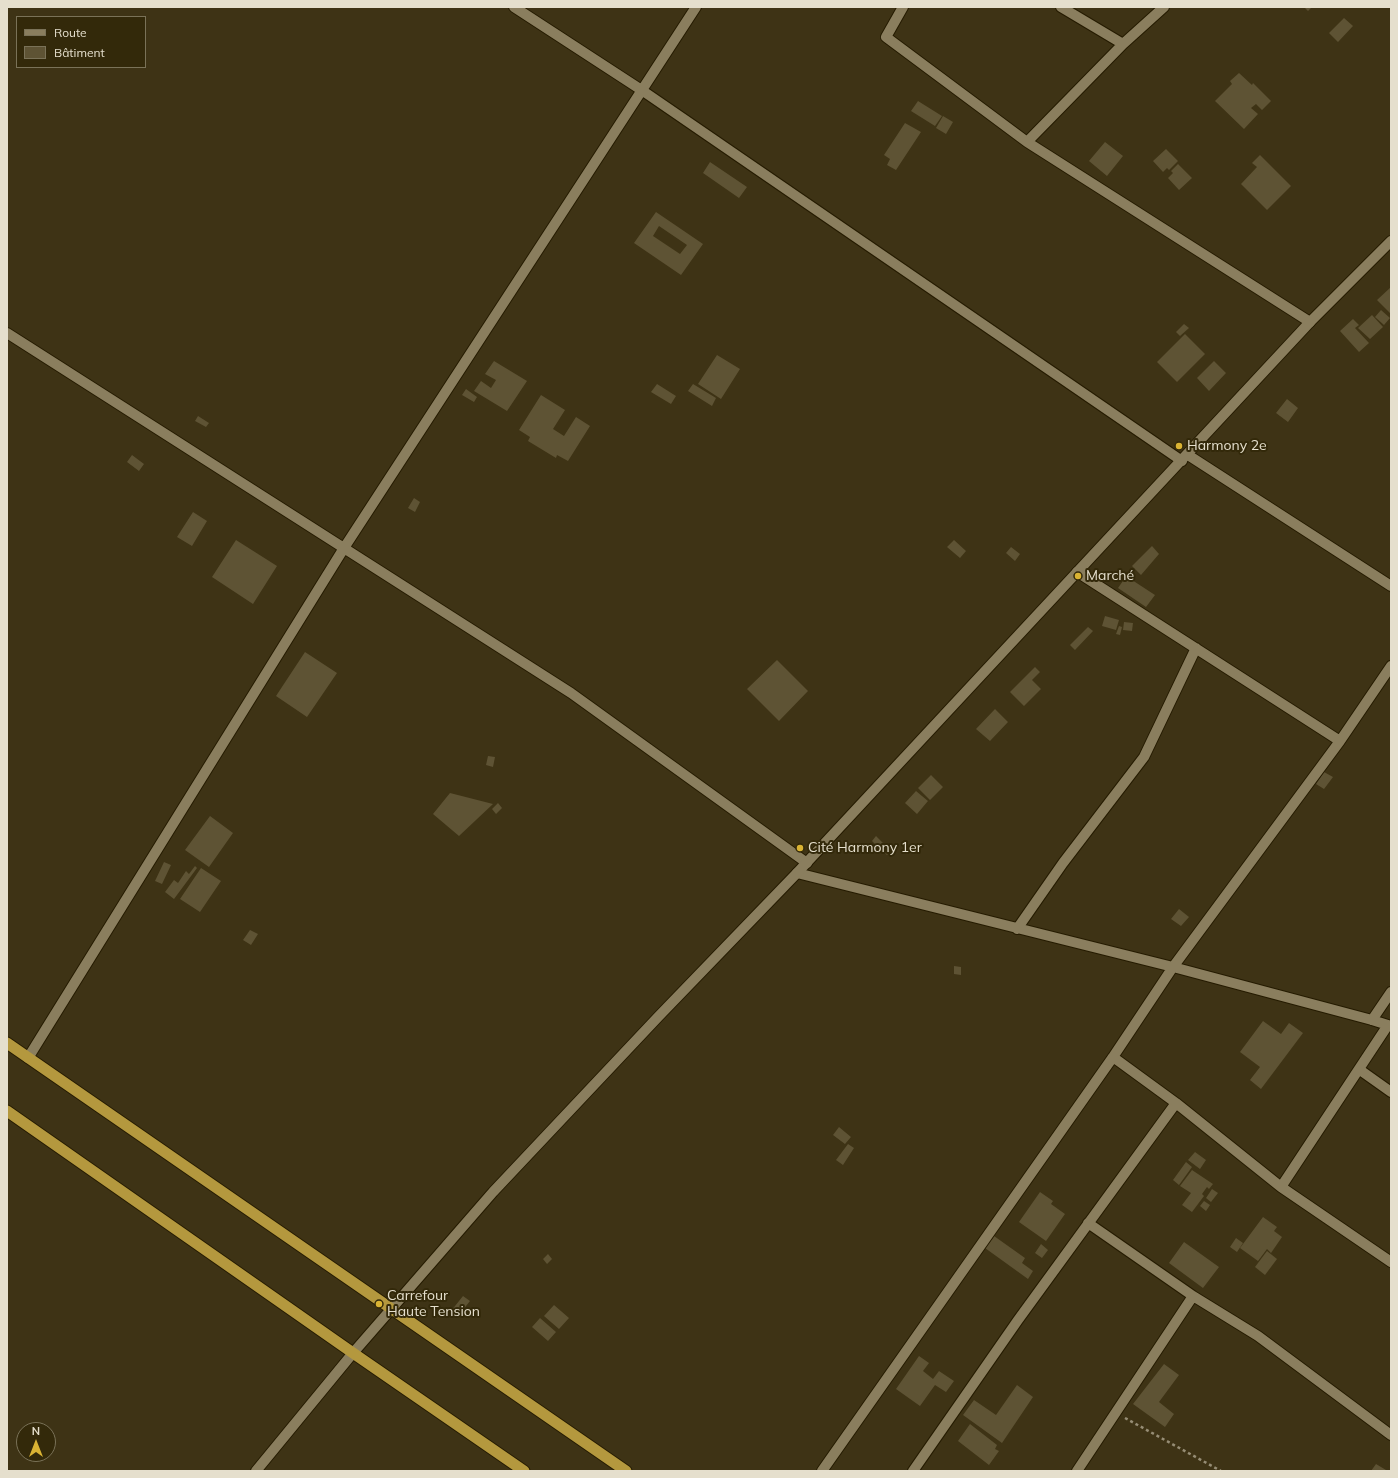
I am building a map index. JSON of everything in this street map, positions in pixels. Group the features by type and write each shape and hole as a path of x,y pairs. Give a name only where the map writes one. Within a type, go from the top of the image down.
{"highway":[{"path":"7,1043 626,1471"},
{"path":"7,1111 524,1471"}],"street":[{"path":"514,7 643,90 1185,458 1391,586"},
{"path":"28,1058 344,548 696,7"},
{"path":"903,7 886,37 1027,142 1310,322"},
{"path":"1061,7 1123,44"},
{"path":"1027,142 1123,44 1164,7"},
{"path":"256,1471 353,1353 493,1192 807,863 1310,322 1391,241"},
{"path":"7,333 571,693 807,863"},
{"path":"1077,572 1340,741"},
{"path":"1017,929 1063,863 1144,757 1196,648"},
{"path":"822,1471 1113,1057 1173,967 1340,741 1391,666"},
{"path":"797,873 1173,967 1390,1026 1281,1187"},
{"path":"1372,1020 1391,992"},
{"path":"1113,1057 1176,1103 1281,1187 1391,1262"},
{"path":"1360,1070 1391,1092"},
{"path":"913,1471 1018,1320 1176,1103"},
{"path":"1088,1223 1193,1296 1258,1336 1391,1435"},
{"path":"1077,1471 1193,1296"}],"path":[{"path":"1115,1413 1221,1471"}],"building":[{"path":"1304,7 1312,7 1308,11"},
{"path":"1344,18 1353,26 1338,42 1329,33"},
{"path":"1239,73 1252,85 1253,83 1271,101 1262,110 1256,104 1251,108 1258,114 1244,129 1215,101 1232,84 1230,81"},
{"path":"918,101 942,116 935,126 911,111"},
{"path":"943,116 953,122 946,134 936,128"},
{"path":"905,123 921,132 896,170 887,165 890,159 884,155"},
{"path":"1105,142 1123,156 1107,176 1089,161"},
{"path":"1166,149 1178,161 1169,170 1167,168 1163,172 1153,161"},
{"path":"1260,155 1291,186 1267,210 1241,184 1257,167 1252,163"},
{"path":"710,162 747,187 739,198 703,173"},
{"path":"1178,164 1192,178 1179,190 1168,178 1173,173 1171,171"},
{"path":"656,212 703,244 681,275 634,243","holes":["659,226 687,245 680,254 653,236"]},
{"path":"1391,287 1391,314 1377,300"},
{"path":"1381,310 1390,318 1384,325 1375,317"},
{"path":"1372,315 1383,327 1370,339 1358,328"},
{"path":"1353,319 1359,325 1355,328 1369,343 1359,352 1340,331"},
{"path":"1184,324 1189,328 1180,336 1176,332"},
{"path":"1185,334 1205,354 1177,382 1157,362"},
{"path":"717,355 740,369 721,399 698,384"},
{"path":"494,361 527,381 507,411 474,391 481,381 491,388 496,380 485,374"},
{"path":"1214,361 1226,373 1209,391 1197,378"},
{"path":"657,384 676,396 671,404 651,392"},
{"path":"693,384 716,398 712,406 688,391"},
{"path":"466,389 477,397 474,402 462,395"},
{"path":"541,395 565,410 553,429 564,436 576,417 590,426 568,461 557,455 556,458 528,441 530,437 519,430"},
{"path":"1287,399 1298,408 1288,422 1276,413"},
{"path":"198,416 209,423 206,427 195,421"},
{"path":"132,455 144,464 139,471 127,462"},
{"path":"414,498 420,502 415,512 408,508"},
{"path":"193,512 207,521 192,546 177,537"},
{"path":"236,540 277,566 253,604 212,577"},
{"path":"954,540 966,551 960,558 947,547"},
{"path":"1152,546 1159,554 1141,575 1132,566"},
{"path":"1011,547 1020,554 1015,561 1006,553"},
{"path":"1125,578 1131,582 1132,580 1155,595 1146,607 1118,588"},
{"path":"1105,616 1119,620 1116,630 1102,626"},
{"path":"1124,622 1133,623 1132,631 1123,630"},
{"path":"1119,626 1122,627 1120,635 1116,634"},
{"path":"1088,627 1093,631 1075,650 1070,645"},
{"path":"305,652 337,673 307,717 276,696"},
{"path":"777,660 808,691 779,721 747,689"},
{"path":"1035,667 1040,672 1032,680 1041,689 1024,706 1010,692"},
{"path":"995,709 1008,722 990,741 976,729"},
{"path":"488,756 495,757 493,767 486,765"},
{"path":"1324,772 1333,777 1324,789 1316,784"},
{"path":"931,775 943,787 930,800 918,788"},
{"path":"916,791 928,801 917,814 905,803"},
{"path":"450,793 493,804 459,836 433,814"},
{"path":"498,803 502,808 496,814 492,809"},
{"path":"210,816 233,833 209,867 185,850"},
{"path":"876,836 883,843 878,847 872,841"},
{"path":"886,845 891,850 887,855 882,850"},
{"path":"164,862 171,865 162,884 155,881"},
{"path":"195,866 197,868 174,899 165,892 174,880 178,883 186,871 189,874"},
{"path":"201,868 221,881 200,912 180,899"},
{"path":"1179,909 1189,917 1181,926 1171,919"},
{"path":"250,930 258,934 251,945 243,940"},
{"path":"954,966 961,967 961,975 954,974"},
{"path":"1263,1021 1281,1034 1289,1023 1303,1033 1261,1089 1250,1080 1260,1067 1240,1052"},
{"path":"839,1127 851,1137 845,1144 833,1135"},
{"path":"848,1144 854,1148 843,1165 836,1160"},
{"path":"1195,1152 1206,1160 1200,1169 1188,1160"},
{"path":"1186,1162 1192,1167 1179,1185 1173,1180"},
{"path":"1192,1170 1213,1184 1209,1189 1207,1187 1202,1194 1204,1196 1192,1212 1182,1205 1191,1193 1180,1186"},
{"path":"1212,1189 1218,1193 1211,1202 1206,1198"},
{"path":"1040,1192 1053,1201 1051,1204 1065,1214 1046,1241 1019,1222"},
{"path":"1204,1201 1210,1205 1206,1211 1200,1206"},
{"path":"1263,1217 1277,1227 1274,1231 1282,1237 1271,1253 1267,1249 1258,1261 1240,1248"},
{"path":"994,1236 1025,1258 1022,1263 1033,1271 1028,1279 985,1248"},
{"path":"1236,1238 1243,1243 1237,1252 1230,1247"},
{"path":"1184,1242 1219,1267 1203,1288 1169,1263"},
{"path":"1041,1244 1048,1250 1042,1258 1035,1253"},
{"path":"1267,1251 1277,1259 1265,1275 1255,1267"},
{"path":"548,1254 552,1259 547,1264 543,1259"},
{"path":"463,1296 470,1301 458,1316 451,1311"},
{"path":"554,1305 569,1318 559,1329 544,1316"},
{"path":"540,1318 556,1332 548,1341 532,1327"},
{"path":"919,1356 929,1363 923,1371 933,1379 939,1371 954,1381 946,1392 935,1385 920,1406 896,1389"},
{"path":"1164,1364 1179,1375 1159,1402 1174,1414 1165,1427 1133,1404"},
{"path":"1017,1385 1033,1397 1002,1443 963,1415 974,1400 996,1415"},
{"path":"970,1424 997,1445 995,1449 999,1451 989,1465 958,1441"},
{"path":"1376,1464 1386,1470 1371,1471"}],"place":[{"name":"Harmony 2e","path":"1179,446"},
{"name":"Marché","path":"1078,576"},
{"name":"Cité Harmony 1er","path":"800,848"},
{"name":"Carrefour Haute Tension","path":"379,1304"}]}
